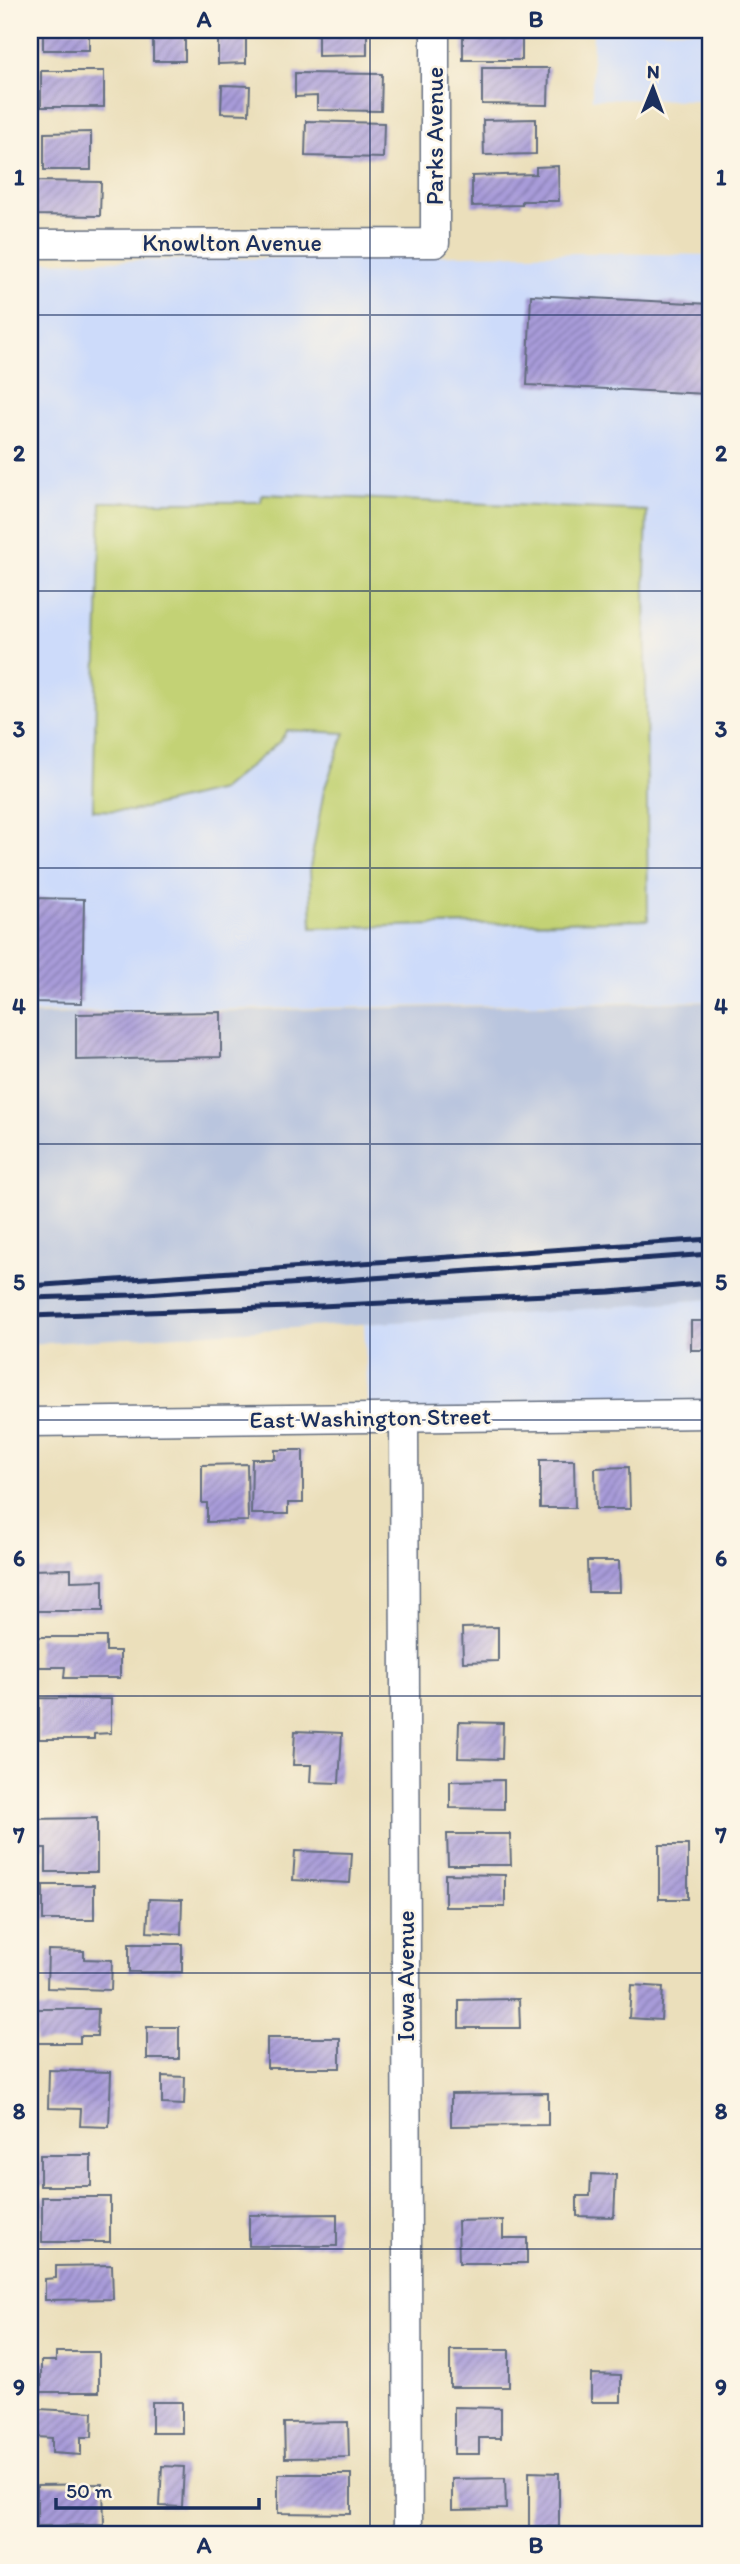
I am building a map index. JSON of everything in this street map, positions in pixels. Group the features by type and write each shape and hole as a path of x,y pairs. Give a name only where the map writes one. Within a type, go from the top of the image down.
{"street":[{"name":"Parks Avenue","path":"435,30 435,243"},
{"name":"Knowlton Avenue","path":"30,244 435,243"},
{"name":"East Washington Street","path":"30,1422 710,1414"},
{"name":"Iowa Avenue","path":"404,1417 408,2534"}],"shaded area":[{"path":"593,30 710,30 710,100 592,99"},
{"path":"590,253 710,255 710,1001 30,1013 30,262"},
{"path":"710,1002 710,1299 493,1316 30,1344 30,1015"},
{"path":"710,1299 710,1411 369,1414 364,1324"}],"green space":[{"path":"262,494 647,511 645,573 648,920 312,928 310,868 324,790 345,733 287,730 280,741 221,790 132,811 93,810 101,502 261,502"}],"building":[{"path":"43,30 89,30 89,50 43,50"},
{"path":"153,30 185,30 185,61 153,61"},
{"path":"318,30 367,30 367,55 318,56"},
{"path":"463,30 522,30 522,60 463,60"},
{"path":"218,35 246,35 246,63 218,64"},
{"path":"482,68 549,68 548,105 482,104"},
{"path":"41,71 104,71 104,107 41,107"},
{"path":"295,73 382,74 381,111 317,110 317,96 295,97"},
{"path":"222,85 250,86 249,114 221,113"},
{"path":"536,119 536,154 484,155 483,120"},
{"path":"306,121 384,123 383,158 305,156"},
{"path":"91,132 91,170 44,170 44,133"},
{"path":"558,166 559,201 522,201 522,205 472,206 472,176 536,174 536,167"},
{"path":"34,181 101,182 100,216 33,215"},
{"path":"531,295 710,304 707,394 527,385"},
{"path":"30,898 84,899 82,1003 30,1002"},
{"path":"221,1012 221,1057 76,1060 76,1014"},
{"path":"691,1321 710,1321 710,1350 691,1350"},
{"path":"275,1450 303,1450 303,1503 288,1503 288,1514 251,1514 252,1459 275,1459"},
{"path":"540,1460 574,1460 575,1508 540,1508"},
{"path":"247,1464 248,1521 207,1522 207,1503 202,1503 202,1465"},
{"path":"629,1467 630,1509 596,1509 595,1468"},
{"path":"587,1561 619,1561 620,1592 588,1592"},
{"path":"71,1569 71,1581 103,1580 103,1611 30,1611 30,1570"},
{"path":"498,1627 498,1661 463,1662 462,1628"},
{"path":"38,1637 106,1637 106,1651 120,1651 120,1678 64,1678 65,1667 38,1667"},
{"path":"39,1698 111,1699 111,1733 94,1734 94,1739 39,1739"},
{"path":"459,1722 503,1723 502,1759 458,1758"},
{"path":"295,1731 342,1733 339,1783 310,1782 311,1765 293,1765"},
{"path":"504,1780 504,1809 450,1808 450,1781"},
{"path":"97,1818 97,1872 46,1872 46,1848 30,1848 30,1819"},
{"path":"447,1834 510,1834 511,1865 448,1865"},
{"path":"659,1845 688,1845 688,1899 659,1899"},
{"path":"295,1851 352,1853 350,1883 293,1880"},
{"path":"445,1874 505,1875 505,1907 445,1907"},
{"path":"43,1885 94,1885 94,1920 43,1920"},
{"path":"149,1899 182,1900 181,1934 147,1932"},
{"path":"129,1944 182,1944 182,1972 129,1972"},
{"path":"48,1950 84,1951 84,1959 112,1960 111,1990 47,1988"},
{"path":"631,1985 663,1987 661,2020 629,2018"},
{"path":"519,1999 520,2028 459,2028 459,2000"},
{"path":"36,2009 98,2009 97,2036 80,2036 80,2043 36,2043"},
{"path":"147,2027 179,2027 179,2059 147,2059"},
{"path":"267,2038 340,2038 340,2068 267,2068"},
{"path":"49,2070 111,2072 109,2127 80,2126 81,2109 48,2108"},
{"path":"162,2076 185,2077 184,2105 162,2104"},
{"path":"548,2093 548,2125 451,2126 451,2094"},
{"path":"40,2155 91,2155 91,2186 40,2186"},
{"path":"591,2174 616,2175 614,2217 577,2216 577,2196 590,2196"},
{"path":"42,2197 110,2197 110,2242 42,2242"},
{"path":"337,2214 337,2246 249,2246 249,2215"},
{"path":"503,2220 503,2238 527,2238 527,2263 459,2263 458,2221"},
{"path":"112,2265 113,2299 45,2300 45,2279 56,2278 56,2266"},
{"path":"450,2350 509,2350 509,2387 450,2387"},
{"path":"56,2352 99,2352 99,2392 41,2392 41,2361 56,2361"},
{"path":"591,2374 621,2375 621,2402 591,2402"},
{"path":"152,2402 182,2402 182,2433 152,2433"},
{"path":"454,2407 501,2408 501,2438 479,2438 479,2454 454,2454"},
{"path":"39,2409 93,2412 92,2437 81,2437 81,2455 52,2453 52,2438 38,2437"},
{"path":"348,2422 349,2457 285,2458 284,2423"},
{"path":"162,2466 184,2467 182,2507 160,2506"},
{"path":"529,2472 559,2473 559,2527 529,2527"},
{"path":"278,2474 351,2474 351,2514 278,2513"},
{"path":"505,2478 506,2509 452,2510 452,2479"},
{"path":"103,2484 104,2525 37,2526 37,2485"}],"railway":[{"path":"30,1286 710,1239"},
{"path":"30,1298 132,1295 710,1254"},
{"path":"30,1316 610,1292 710,1283"}]}
